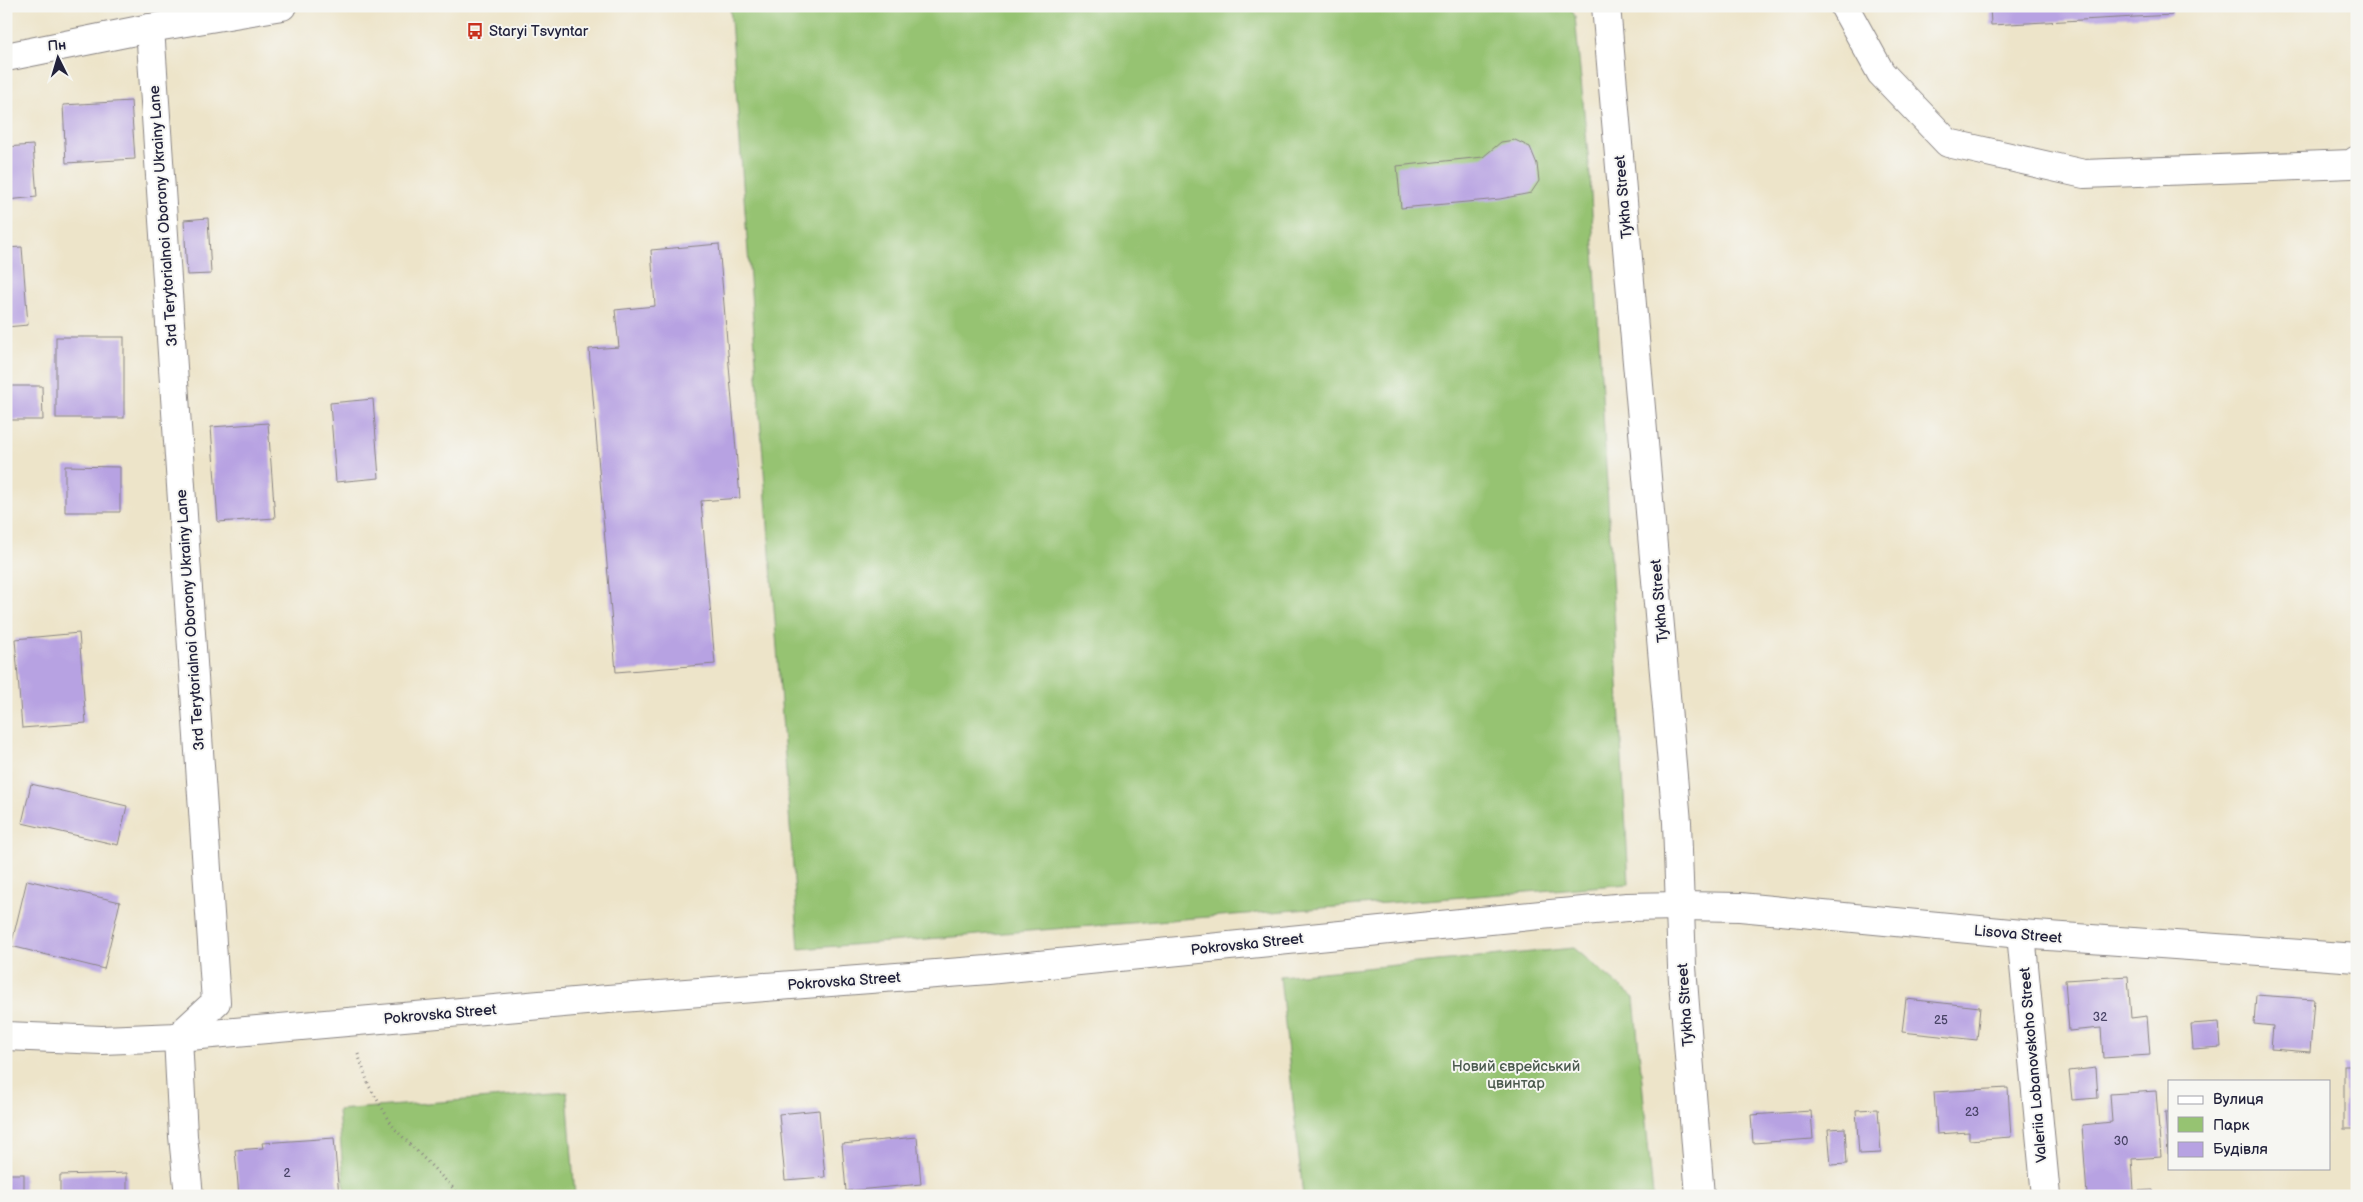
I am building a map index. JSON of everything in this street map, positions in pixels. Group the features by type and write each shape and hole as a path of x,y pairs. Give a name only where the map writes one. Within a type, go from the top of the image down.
{"street":[{"path":"6,57 150,28 282,6"},
{"name":"Tykha Street","path":"1606,6 1677,822 1686,1028 1700,1196"},
{"path":"1844,6 1881,73 1948,143 2084,174 2351,164 2357,160"},
{"name":"3rd Terytorialnoi Oborony Ukrainy Lane","path":"150,28 216,1002 178,1037"},
{"name":"Lisova Street","path":"1680,906 1706,905 2021,934 2357,958"},
{"name":"Pokrovska Street","path":"6,1036 102,1040 178,1037 608,999 988,970 1561,913 1627,907 1680,906"},
{"name":"Valeriia Lobanovskoho Street","path":"2021,934 2046,1196"},
{"path":"178,1037 189,1196"}],"path":[{"path":"348,1023 369,1086 394,1128 461,1196"}],"green space":[{"path":"730,6 1569,6 1575,16 1590,176 1629,884 799,949"},
{"name":"Новий єврейський цвинтар","path":"1574,948 1634,998 1653,1196 1303,1196 1280,976"},
{"path":"567,1092 575,1196 345,1196 338,1110"}],"building":[{"path":"1990,6 2172,6 2172,15 1991,25"},
{"path":"131,101 135,159 66,163 63,105"},
{"path":"1515,140 1530,147 1537,164 1539,181 1531,193 1500,199 1401,208 1397,166 1483,157 1501,142"},
{"path":"33,145 37,197 7,200 6,147"},
{"path":"208,218 211,274 187,275 184,220"},
{"path":"719,244 740,498 701,501 715,664 616,672 589,349 619,347 615,310 655,306 651,250"},
{"path":"22,247 28,325 6,327 6,248"},
{"path":"56,337 124,337 124,418 56,418"},
{"path":"6,386 42,386 43,420 6,420"},
{"path":"373,399 379,478 336,482 330,403"},
{"path":"268,423 275,518 218,522 211,427"},
{"path":"65,466 120,467 120,512 65,512"},
{"path":"79,633 86,723 22,728 15,639"},
{"path":"31,784 127,806 118,845 22,823"},
{"path":"27,880 120,902 104,969 11,946"},
{"path":"2128,976 2131,1018 2147,1016 2150,1055 2103,1058 2101,1028 2069,1031 2065,980"},
{"path":"2256,995 2314,999 2310,1052 2271,1049 2273,1026 2254,1024"},
{"path":"1906,999 1980,1007 1977,1040 1902,1032"},
{"path":"2219,1022 2221,1047 2193,1049 2191,1024"},
{"path":"2344,1065 2357,1065 2357,1129 2344,1129"},
{"path":"2096,1068 2098,1098 2072,1100 2069,1071"},
{"path":"2008,1088 2011,1137 1969,1140 1969,1132 1937,1134 1934,1092"},
{"path":"2156,1091 2161,1157 2132,1159 2134,1191 2153,1190 2154,1196 2120,1196 2120,1193 2087,1195 2082,1125 2112,1122 2110,1094"},
{"path":"1878,1109 1881,1153 1859,1154 1856,1110"},
{"path":"819,1110 825,1177 785,1180 779,1114"},
{"path":"1811,1111 1813,1139 1753,1143 1751,1115"},
{"path":"2165,1112 2168,1112 2168,1154"},
{"path":"1845,1128 1847,1164 1831,1165 1828,1129"},
{"path":"917,1137 921,1184 846,1191 842,1144"},
{"path":"334,1138 339,1196 239,1196 235,1150 263,1148 262,1143"},
{"path":"127,1173 127,1196 60,1196 60,1175"},
{"path":"6,1174 24,1174 24,1196 6,1196"},
{"path":"2344,1191 2357,1191 2357,1196 2344,1196"}],"place":[{"name":"Staryi Tsvyntar","path":"475,31"}]}
